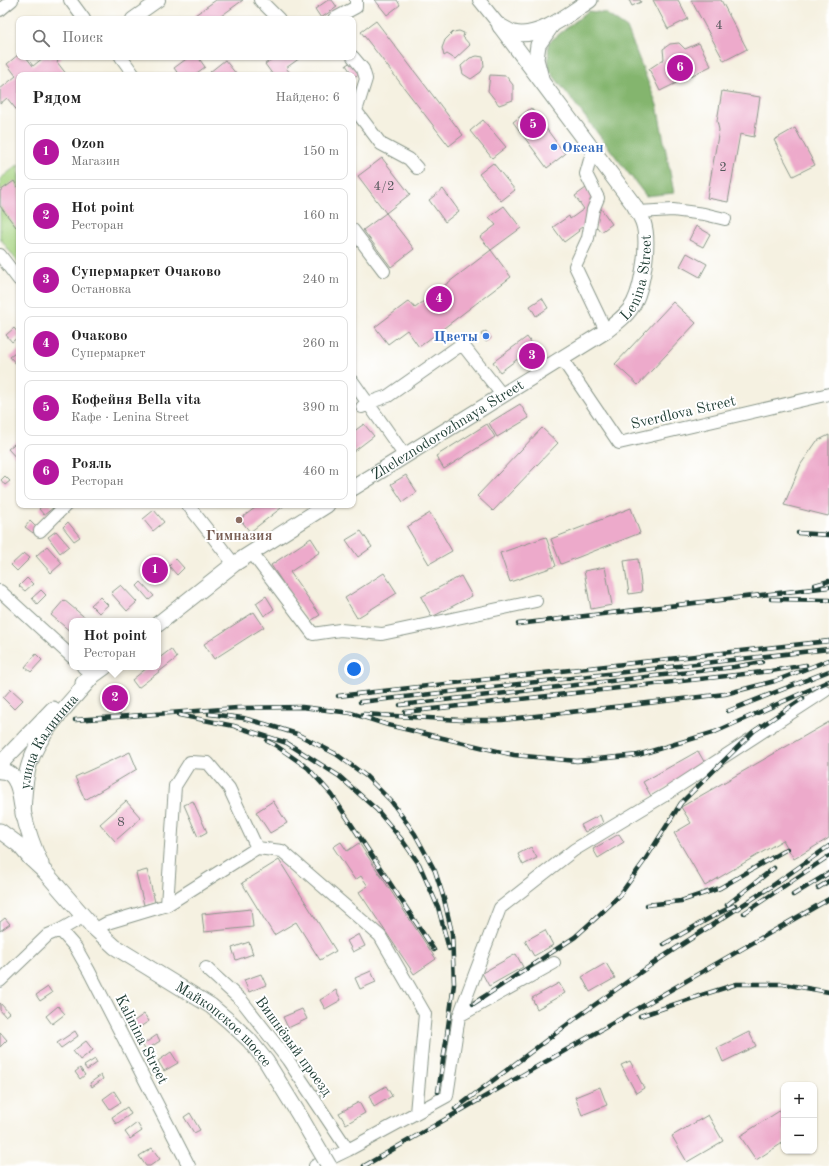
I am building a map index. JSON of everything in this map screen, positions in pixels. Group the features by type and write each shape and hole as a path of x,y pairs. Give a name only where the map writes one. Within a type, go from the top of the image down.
{"main road":[{"path":"500,26 514,33 532,33 552,25 590,0"},
{"path":"542,83 536,59 538,45 552,25"},
{"name":"Lenina Street","path":"500,26 634,205 644,222 646,257 639,289 634,303 626,315 606,331 562,359"},
{"name":"Zheleznodorozhnaya Street","path":"356,486 562,359"},
{"path":"161,622 251,552 322,508"},
{"path":"0,764 68,694 93,672"},
{"name":"улица Калинина","path":"23,814 27,775 33,755 57,716 93,672"},
{"name":"улица Калинина","path":"0,771 9,773 19,787 23,814 31,840 45,872"},
{"name":"улица Калинина","path":"0,824 10,831 30,858 45,872 83,917"},
{"name":"улица Калинина","path":"0,831 20,845"},
{"name":"Майкопское шоссе","path":"83,917 115,947 211,1006 248,1040 266,1061 329,1166"}],"street":[{"path":"0,10 12,0"},
{"path":"70,0 82,16"},
{"path":"80,0 92,16"},
{"path":"136,16 159,0"},
{"path":"260,0 276,16"},
{"path":"340,16 356,7 356,0"},
{"name":"Lenina Street","path":"479,0 500,26"},
{"path":"113,60 122,72"},
{"path":"123,60 132,72"},
{"path":"356,60 364,69 366,79 356,106"},
{"path":"356,114 381,144 409,159 417,168"},
{"path":"592,149 586,174 598,198 593,210 588,238 575,266 606,331"},
{"path":"638,212 673,210 704,214 725,219"},
{"path":"356,234 384,271"},
{"path":"0,255 16,276"},
{"path":"365,405 388,396 462,344 503,396"},
{"name":"Sverdlova Street","path":"562,359 619,443 829,394"},
{"path":"356,388 365,405 402,458"},
{"path":"356,397 365,405"},
{"path":"40,532 63,508"},
{"path":"190,508 234,564"},
{"path":"251,552 313,634 340,630 382,634 536,601"},
{"path":"0,591 69,654"},
{"path":"315,1166 348,1150 447,1096 459,1016 500,908 574,850 665,795 825,691"},
{"path":"167,905 175,786 190,762 208,763 229,788 257,848"},
{"path":"96,929 107,923 167,905 257,848 282,851 380,936 425,1014 416,1113"},
{"path":"0,981 48,935 83,917"},
{"name":"Kalinina Street","path":"60,930 76,948 89,971 188,1166"},
{"path":"459,1016 554,963"},
{"name":"Вишнёвый проезд","path":"206,968 242,1001 284,1054 348,1150"}],"green space":[{"path":"588,11 605,13 627,28 657,105 674,193 646,196 549,70 548,43"},
{"path":"16,166 16,260 0,238 0,179"}],"building":[{"path":"216,0 243,0 221,16 195,15"},
{"path":"328,0 332,0 337,7 324,16 320,16 315,9"},
{"path":"375,0 397,0 400,5 387,15"},
{"path":"629,0 640,0 641,2 632,6"},
{"path":"653,0 678,0 688,19 668,29"},
{"path":"691,0 721,0 747,49 724,61"},
{"path":"376,21 463,135 449,146 361,32"},
{"path":"459,31 464,33 463,37 470,45 455,59 447,54 444,56 442,48 445,40 453,32"},
{"path":"679,43 685,49 699,43 711,66 660,91 649,69 664,59 663,49 670,44"},
{"path":"16,56 16,60 28,60 33,66 40,60 59,60 57,62 65,72 16,72 16,76 7,64"},
{"path":"477,56 483,57 484,66 481,72 471,79 463,74 461,66 470,58"},
{"path":"185,60 200,60 205,67 198,72 177,72 174,68"},
{"path":"225,60 235,72 210,72"},
{"path":"271,60 297,60 286,68 289,72 271,72 265,64"},
{"path":"351,62 359,74 356,76 356,72 351,72 346,65"},
{"path":"490,75 506,76 513,85 513,100 499,105 488,91"},
{"path":"16,76 16,109 7,98 0,104 0,89"},
{"path":"722,91 760,97 754,137 740,134 728,202 707,198 719,130 717,121"},
{"path":"531,108 565,154 547,168 513,122"},
{"path":"483,120 506,147 492,158 470,131"},
{"path":"795,128 815,165 793,176 774,140"},
{"path":"382,158 410,194 386,213 358,176"},
{"path":"493,163 515,190 501,201 479,174"},
{"path":"14,181 16,184 16,227 0,206 0,191"},
{"path":"586,188 612,224 601,232 591,220 564,242 553,227 569,216 570,219 584,209 575,196"},
{"path":"443,189 459,211 445,222 429,200"},
{"path":"504,206 521,228 491,250 480,237 496,225 489,217"},
{"path":"386,213 414,249 391,267 363,230"},
{"path":"696,226 710,234 703,247 689,240"},
{"path":"491,250 511,277 419,347 407,330 388,344 375,327 409,301 415,308"},
{"path":"687,253 707,264 700,277 680,266"},
{"path":"542,298 548,308 536,316 530,306"},
{"path":"673,302 696,323 638,385 615,364"},
{"path":"14,328 16,330 16,339 12,342 6,335"},
{"name":"Цветы","path":"486,331 491,338 486,342 481,334"},
{"path":"527,337 534,347 500,372 493,362"},
{"path":"16,352 16,364 10,357"},
{"path":"520,404 529,418 497,437 489,423"},
{"path":"364,424 374,436 356,450 356,430"},
{"path":"487,424 495,437 444,469 436,456"},
{"path":"542,428 558,443 493,511 477,496"},
{"path":"829,435 828,516 784,505 801,464 817,441"},
{"path":"16,442 16,458 8,449"},
{"path":"406,475 417,492 403,502 391,484"},
{"path":"5,476 10,481 5,485 1,480"},
{"path":"40,508 53,508 44,515 39,509"},
{"path":"255,508 281,508 250,532 240,519"},
{"path":"631,508 640,533 561,564 551,539"},
{"path":"154,510 164,522 153,531 143,519"},
{"path":"430,513 452,551 429,564 407,527"},
{"path":"30,521 37,528 33,533 25,527"},
{"path":"68,522 80,537 74,541 63,527"},
{"path":"56,531 69,546 60,553 48,537"},
{"path":"361,531 372,547 358,557 346,540"},
{"path":"546,537 556,566 510,582 500,553"},
{"path":"311,538 320,552 290,572 320,615 309,622 271,565"},
{"path":"47,546 62,563 51,573 36,556"},
{"path":"24,553 30,558 17,571 11,565"},
{"path":"176,559 184,568 177,575 169,566"},
{"path":"638,559 642,592 629,594 624,561"},
{"path":"605,567 612,605 591,609 584,571"},
{"path":"155,568 160,573 155,578 150,572"},
{"path":"384,573 397,593 357,618 345,598"},
{"path":"461,576 472,596 432,617 421,597"},
{"path":"27,578 33,584 25,591 19,586"},
{"path":"141,582 154,596 149,600 137,586"},
{"path":"121,585 137,602 127,611 111,593"},
{"path":"41,590 46,595 37,604 32,598"},
{"path":"266,596 274,609 264,616 256,603"},
{"path":"100,597 108,605 99,613 91,605"},
{"path":"64,600 85,618 69,618 69,630 51,615"},
{"path":"254,612 264,627 214,659 204,644"},
{"path":"171,649 177,658 138,688 132,680 144,670 161,670 161,657"},
{"path":"36,654 42,660 31,672 25,667"},
{"path":"11,689 23,700 14,709 3,698"},
{"path":"829,722 829,838 794,859 783,840 705,886 674,833 691,823 681,807"},
{"path":"698,751 706,765 651,796 643,782"},
{"path":"130,752 137,769 85,800 75,777"},
{"path":"126,801 141,818 115,841 100,824"},
{"path":"193,801 207,832 198,837 184,805"},
{"path":"273,801 287,823 270,833 256,812"},
{"path":"600,815 603,823 585,832 581,825"},
{"path":"619,834 624,842 598,858 593,849"},
{"path":"341,842 347,851 359,843 436,959 414,974 359,892 368,886 361,876 355,880 333,847"},
{"path":"531,847 537,858 523,865 518,854"},
{"path":"279,860 336,951 320,960 296,922 274,935 242,883"},
{"path":"147,870 155,902 144,905 136,873"},
{"path":"251,909 253,927 204,932 202,914"},
{"path":"5,918 10,924 0,931 0,922"},
{"path":"545,930 553,945 534,956 525,941"},
{"path":"359,934 365,946 353,952 347,941"},
{"path":"249,942 253,954 236,960 232,948"},
{"path":"516,954 523,967 489,986 482,973"},
{"path":"606,963 615,978 590,992 582,977"},
{"path":"371,971 376,982 360,989 355,978"},
{"path":"261,974 266,985 249,992 244,980"},
{"path":"559,983 565,993 537,1009 532,998"},
{"path":"48,987 52,993 40,1001 36,995"},
{"path":"336,990 341,1000 325,1009 320,1000"},
{"path":"0,1003 9,1013 5,1016 0,1010"},
{"path":"58,1006 65,1014 52,1024 46,1016"},
{"path":"302,1009 307,1019 288,1028 283,1017"},
{"path":"144,1014 149,1021 134,1031 130,1024"},
{"path":"75,1031 78,1036 61,1048 57,1043"},
{"path":"0,1032 7,1040 0,1047"},
{"path":"749,1032 756,1046 723,1062 717,1048"},
{"path":"157,1035 160,1041 146,1050 142,1045"},
{"path":"86,1041 93,1050 80,1060 73,1051"},
{"path":"171,1052 178,1063 164,1071 158,1061"},
{"path":"95,1059 97,1063 87,1070 84,1066"},
{"path":"630,1061 644,1088 636,1093 621,1065"},
{"path":"80,1068 85,1075 80,1079 75,1072"},
{"path":"101,1075 103,1079 92,1087 90,1083"},
{"path":"386,1086 392,1096 374,1107 369,1096"},
{"path":"600,1087 607,1105 582,1115 575,1097"},
{"path":"114,1091 121,1102 110,1109 103,1099"},
{"path":"359,1102 365,1113 346,1124 339,1113"},
{"path":"127,1107 131,1114 116,1124 112,1117"},
{"path":"781,1110 781,1144 756,1160 740,1136"},
{"path":"190,1113 200,1130 194,1133 184,1117"},
{"path":"708,1115 723,1141 687,1162 672,1136"},
{"path":"137,1123 142,1131 130,1139 125,1132"},
{"path":"152,1148 160,1159 150,1166 146,1166 139,1156"}],"railway":[{"path":"798,533 829,535"},
{"path":"815,585 829,581"},
{"path":"518,624 829,587"},
{"path":"771,599 829,600"},
{"path":"338,696 829,641"},
{"path":"360,702 829,649"},
{"path":"363,714 461,720 502,720 725,694 775,681 829,660"},
{"path":"400,705 734,667 762,662"},
{"path":"405,712 771,671 806,665"},
{"path":"728,711 829,671"},
{"path":"75,720 237,708 302,707 351,713 388,725 514,755 577,761 638,755 715,732 829,681"},
{"path":"473,1004 575,937 596,918 619,896 645,860 681,803 754,731 803,698"},
{"path":"209,714 243,718 297,734 336,754 366,776 391,801 415,834 435,871 444,899 452,933 454,984 447,1034"},
{"path":"179,715 238,728"},
{"path":"234,726 287,743 339,776 377,810 402,840 419,864 438,907 449,949"},
{"path":"267,741 308,768 332,795 434,950"},
{"path":"455,1109 576,1018 658,960 769,888 829,846"},
{"path":"647,905 681,901 720,888 787,849"},
{"path":"744,913 829,856"},
{"path":"727,905 774,868"},
{"path":"793,895 829,873"},
{"path":"818,888 829,881"},
{"path":"364,1166 829,899"},
{"path":"664,944 735,905"},
{"path":"640,1016 737,984 783,984 829,992"},
{"path":"438,1092 448,1029"}],"place":[{"name":"Рояль","path":"680,68"},
{"name":"Кофейня Bella vita","path":"533,125"},
{"name":"Океан","path":"554,147"},
{"name":"Очаково","path":"439,299"},
{"name":"Цветы","path":"486,336"},
{"name":"Супермаркет Очаково","path":"532,356"},
{"name":"Гимназия","path":"239,520"},
{"name":"Ozon","path":"155,570"},
{"name":"Hot point","path":"115,698"}]}
